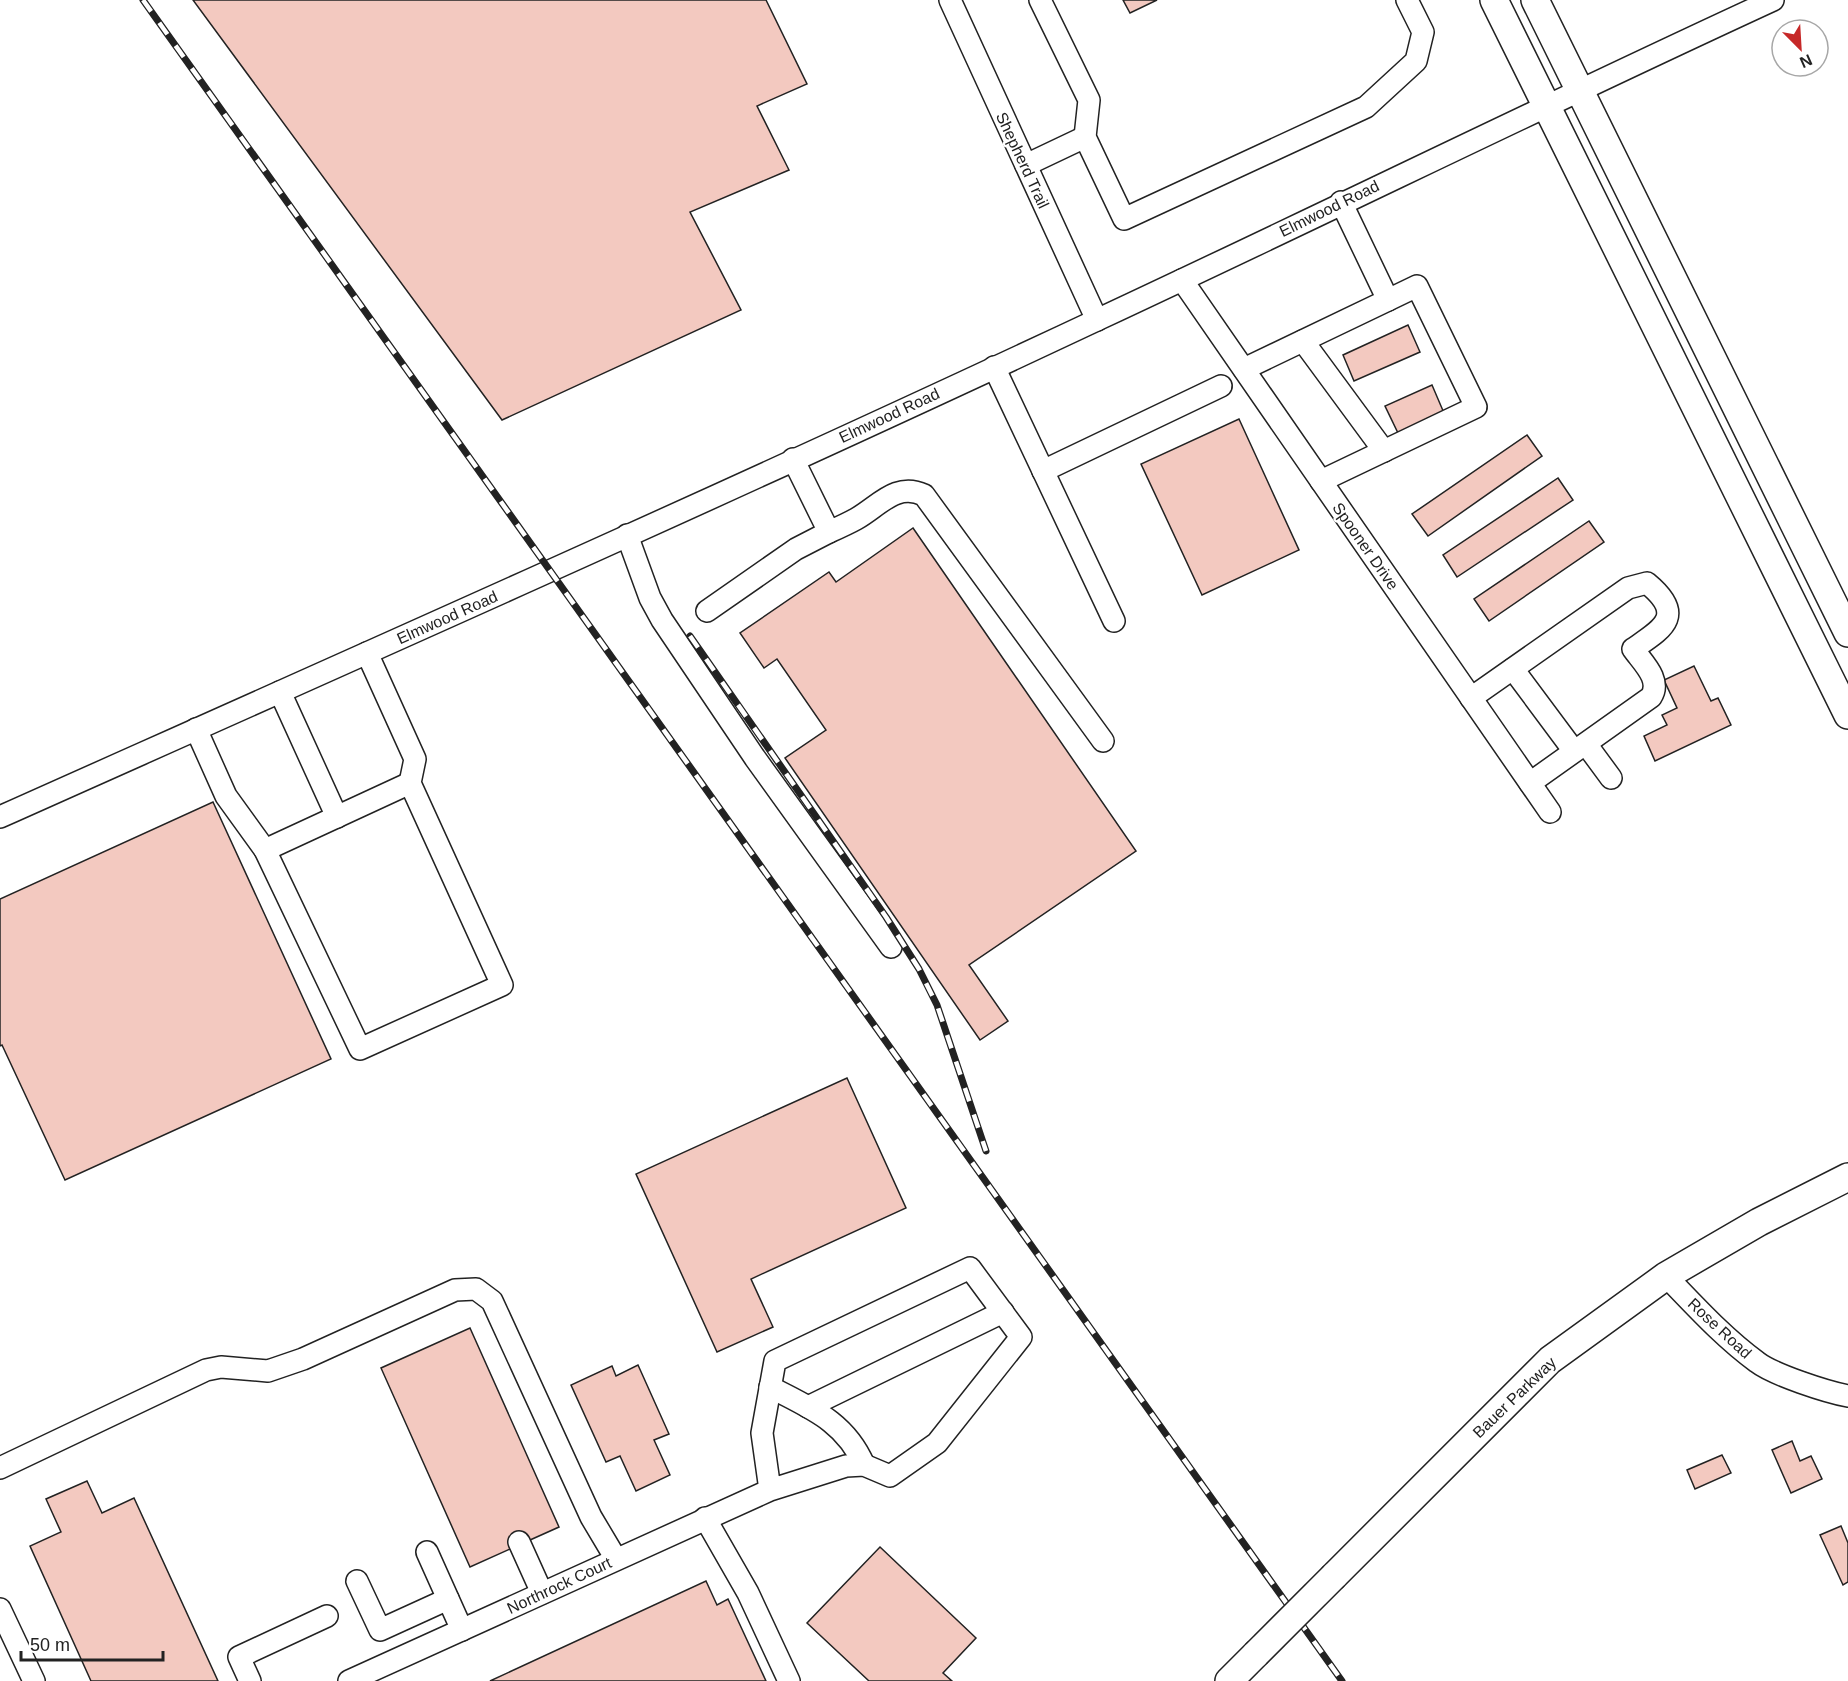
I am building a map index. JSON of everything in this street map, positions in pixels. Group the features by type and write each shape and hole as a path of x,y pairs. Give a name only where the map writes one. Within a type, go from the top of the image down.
{"main road":[{"path":"1494,0 1848,715"},
{"path":"1535,0 1848,633"},
{"name":"Bauer Parkway","path":"1229,1681 1550,1360 1666,1276 1758,1222 1848,1177"}],"street":[{"name":"Shepherd Trail","path":"950,0 1097,320"},
{"path":"1040,0 1089,100 1085,137 1124,219 1366,107 1416,61 1423,32 1407,0"},
{"name":"Elmwood Road","path":"0,817 367,653 1097,320 1546,104 1773,0"},
{"path":"1026,165 1085,137"},
{"path":"1341,202 1388,300"},
{"name":"Spooner Drive","path":"1182,280 1550,812"},
{"path":"1244,369 1417,286 1476,407 1321,481"},
{"path":"1303,340 1384,451"},
{"path":"994,367 1114,621"},
{"path":"1043,471 1221,386"},
{"path":"793,459 829,532"},
{"path":"707,611 796,549 856,519 898,491 916,491 924,495 1103,741"},
{"path":"627,535 650,598 662,620 755,758 891,947"},
{"path":"1471,698 1628,588 1647,583 1652,587 1667,612 1667,622 1663,628 1633,649 1655,681 1656,689 1651,697 1530,783"},
{"path":"196,729 226,796 265,850 360,1049 502,985 410,783 415,759 367,653"},
{"path":"1513,669 1580,747 1611,778"},
{"path":"280,692 338,817"},
{"path":"265,850 410,783"},
{"path":"770,1387 828,1416 856,1444 864,1465 890,1476 938,1443 1021,1337 970,1268 775,1361 770,1387 762,1433 770,1490"},
{"name":"Rose Road","path":"1666,1276 1710,1321 1759,1364 1832,1394 1848,1396"},
{"path":"0,1468 206,1371 221,1367 268,1371 303,1359 455,1290 476,1289 492,1301 591,1517 616,1559"},
{"path":"808,1407 1003,1312"},
{"name":"Northrock Court","path":"349,1681 770,1490 846,1467 864,1465"},
{"path":"705,1518 748,1593 789,1681"},
{"path":"519,1542 542,1593"},
{"path":"427,1552 462,1630"},
{"path":"357,1581 380,1630 448,1599"},
{"path":"0,1609 34,1681"},
{"path":"250,1681 239,1657 327,1616"}],"building":[{"path":"193,0 766,0 807,84 757,106 789,170 690,212 741,310 502,420"},
{"path":"1123,0 1157,0 1130,13"},
{"path":"1408,325 1420,352 1354,381 1343,355"},
{"path":"1432,385 1444,413 1398,433 1385,406"},
{"path":"1239,419 1299,550 1202,595 1141,464"},
{"path":"1527,435 1542,456 1428,536 1412,514"},
{"path":"1558,478 1573,500 1457,577 1443,555"},
{"path":"1589,521 1604,542 1489,621 1474,599"},
{"path":"913,528 1136,851 969,965 1008,1021 980,1040 785,758 826,730 777,659 764,668 740,633 829,572 836,582"},
{"path":"1694,666 1711,701 1718,698 1731,725 1655,761 1644,736 1667,725 1662,715 1677,708 1664,680"},
{"path":"213,802 331,1059 65,1180 2,1045 0,1046 0,899"},
{"path":"847,1078 906,1208 751,1279 773,1327 717,1352 636,1174"},
{"path":"470,1328 559,1527 470,1567 381,1368"},
{"path":"638,1365 669,1434 654,1440 670,1475 636,1491 620,1456 606,1462 571,1385 612,1366 616,1376"},
{"path":"1792,1441 1800,1461 1811,1456 1822,1479 1791,1493 1772,1450"},
{"path":"1722,1455 1731,1473 1695,1489 1687,1470"},
{"path":"87,1481 102,1513 134,1498 218,1681 91,1681 30,1546 61,1532 46,1499"},
{"path":"1841,1526 1848,1543 1848,1582 1843,1585 1820,1535"},
{"path":"880,1547 976,1638 943,1673 952,1681 869,1681 807,1623"},
{"path":"706,1581 717,1605 728,1599 766,1681 490,1681"}],"railway":[{"path":"143,0 1342,1681"},
{"path":"690,636 886,917 919,969 937,1005 986,1151"}]}
